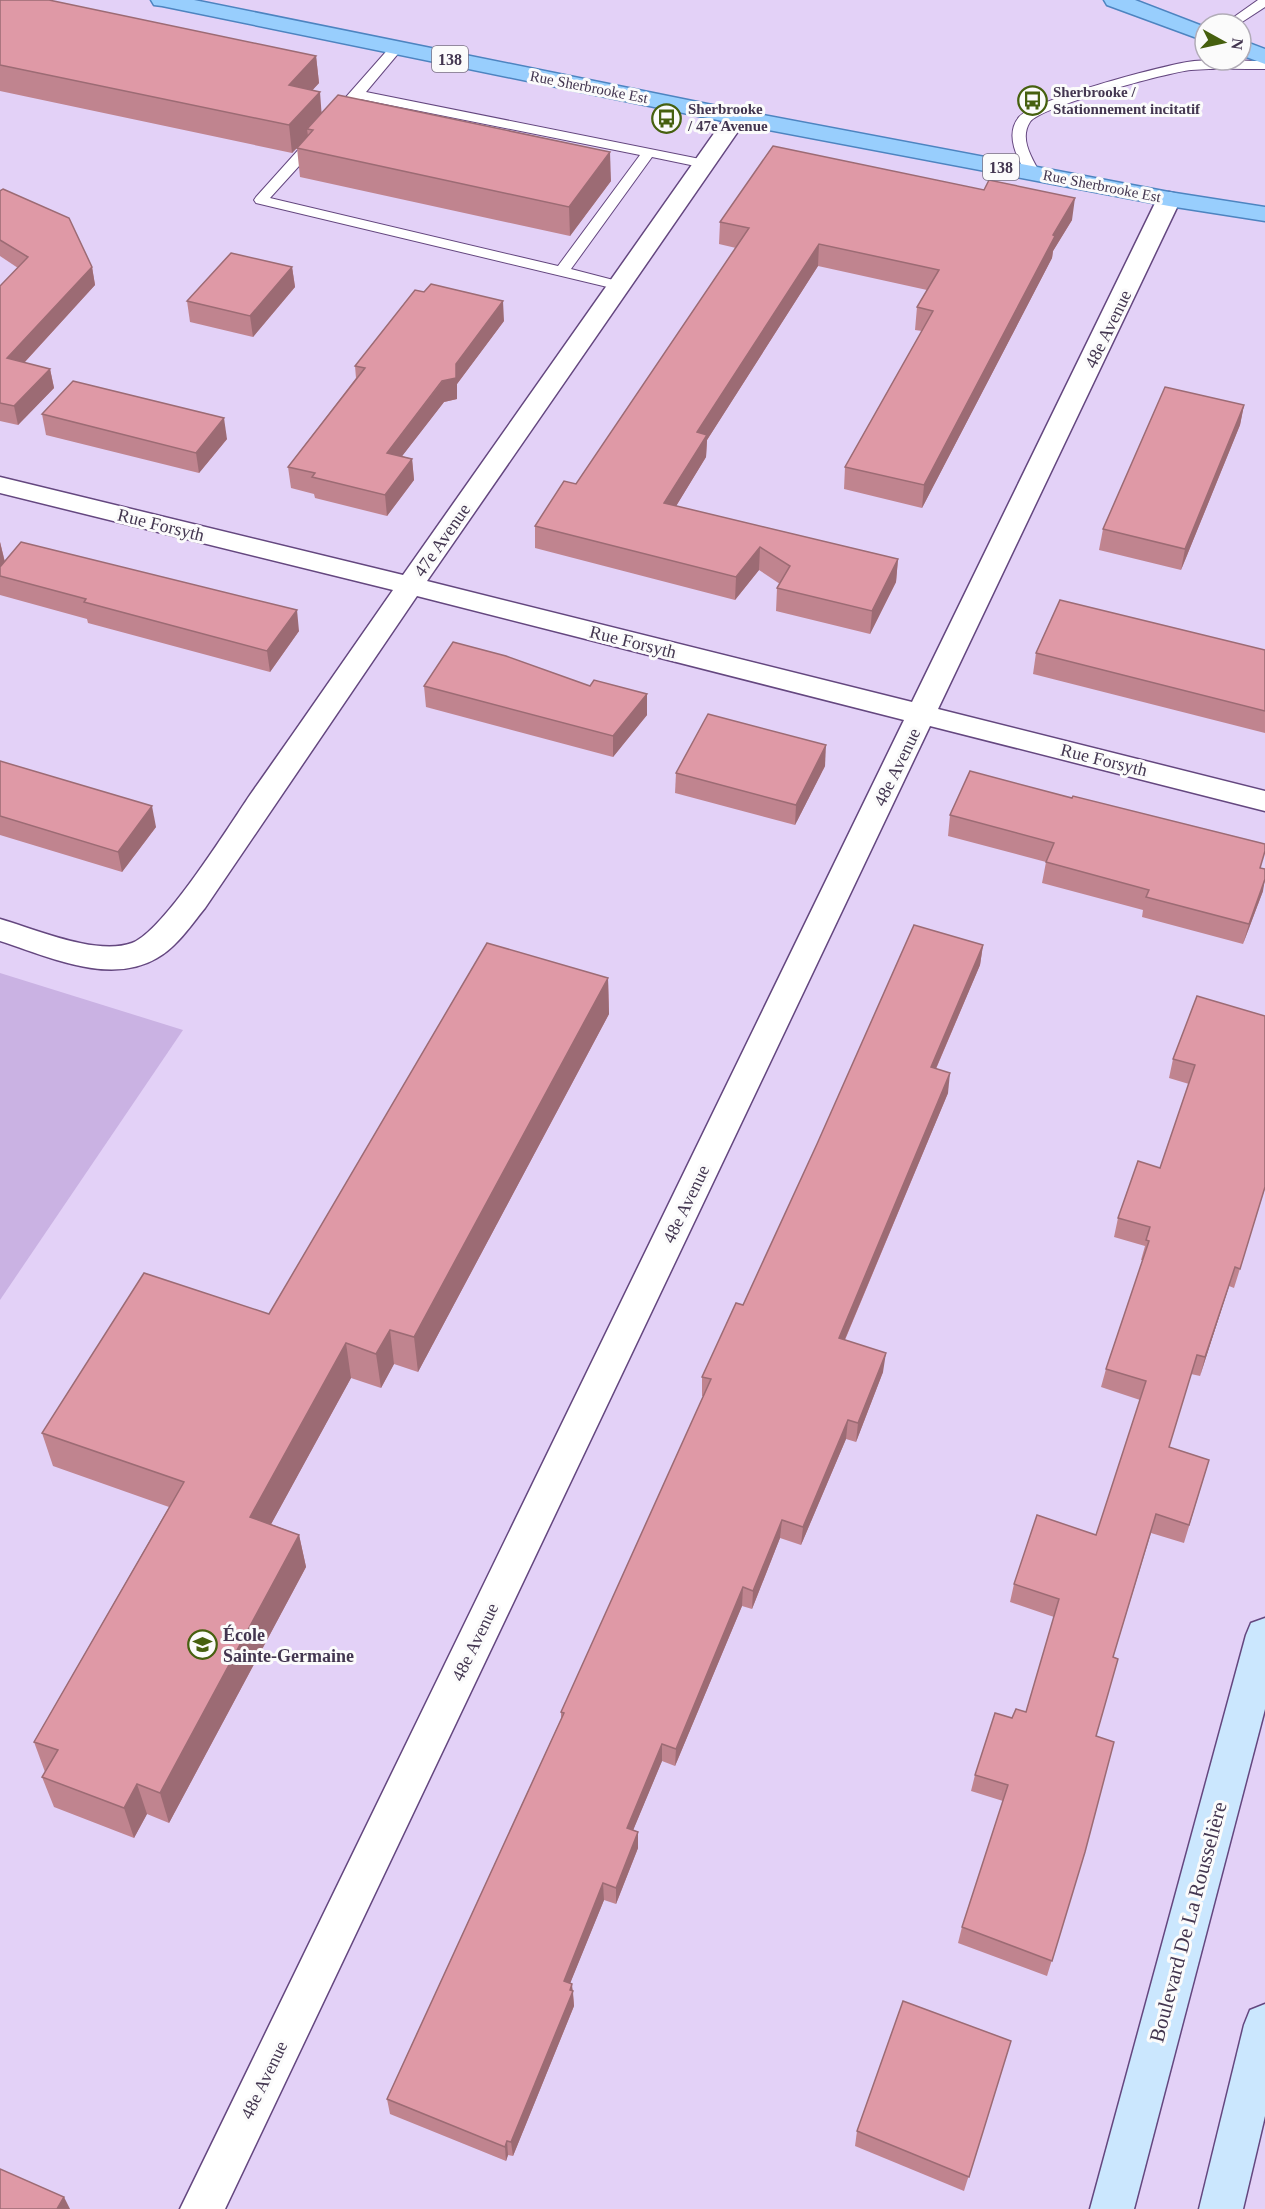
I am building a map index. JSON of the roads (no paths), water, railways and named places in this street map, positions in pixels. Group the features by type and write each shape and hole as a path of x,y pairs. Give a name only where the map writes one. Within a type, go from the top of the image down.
{"main road":[{"name":"Rue Sherbrooke Est","path":"162,0 737,117 1169,200 1265,214"},
{"path":"1114,0 1193,30"},
{"path":"1169,200 1265,203"}],"street":[{"name":"47e Avenue","path":"0,930 64,949 101,957 138,954 170,931 194,900 737,117"},
{"name":"48e Avenue","path":"202,2209 1169,200"},
{"name":"Rue Forsyth","path":"0,485 1265,801"},
{"name":"Boulevard De La Rousselière","path":"1112,2209 1265,1635"},
{"path":"1221,2209 1265,2025"}],"lane":[{"path":"1249,12 1265,2"},
{"path":"396,49 261,200 620,286"},
{"path":"1033,173 1020,150 1020,134 1024,120 1038,109 1189,66 1265,65"},
{"path":"357,94 705,164"},
{"path":"562,271 648,153"}],"place":[{"name":"Sherbrooke / Stationnement incitatif","path":"1032,101"},
{"name":"Sherbrooke / 47e Avenue","path":"667,118"},
{"name":"École Sainte-Germaine","path":"202,1645"}]}
